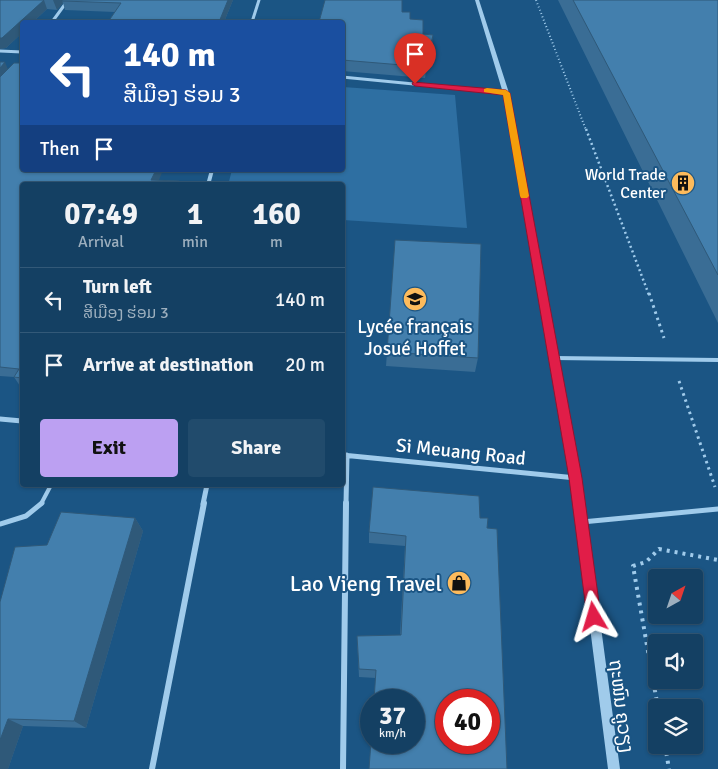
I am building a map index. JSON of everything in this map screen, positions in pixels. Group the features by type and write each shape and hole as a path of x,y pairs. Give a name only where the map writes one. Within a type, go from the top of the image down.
{"street":[{"path":"53,20 68,0"},
{"path":"253,20 258,0"},
{"name":"ຖະໜົນ ຄູວຽງ","path":"477,0 506,93 576,478 614,769"},
{"path":"0,50 20,52"},
{"path":"345,77 506,93"},
{"path":"0,419 20,421"},
{"name":"Si Meuang Road","path":"345,455 576,478"},
{"path":"152,769 207,487"},
{"path":"343,769 345,487"}],"lane":[{"path":"554,358 672,361 718,360"},
{"path":"0,524 18,520 31,514 44,501 50,487"},
{"path":"582,522 718,509"}],"path":[{"path":"536,0 647,289 718,494"},
{"path":"656,699 633,566 646,562 659,549 718,560"},
{"path":"666,754 669,769"}],"shaded area":[{"path":"345,87 455,95 467,228 345,220 345,182 229,182 231,172 345,172"}],"building":[{"path":"0,0 44,0 2,38 0,38"},
{"path":"228,0 220,20 109,20 121,3 62,1"},
{"path":"325,0 402,0 402,12 410,12 410,19 423,20 423,34 433,35 426,67 345,60 345,20 320,20"},
{"name":"World Trade Center","path":"573,0 718,0 718,275"},
{"path":"14,63 20,63 20,172 155,172 151,180 179,181 20,182 20,378 14,377 19,369 0,367 0,77"},
{"path":"395,240 481,244 478,358 387,352"},
{"path":"373,487 479,496 480,518 488,518 487,528 497,529 507,769 369,769 370,754 425,754 425,689 375,689 376,670 359,669 357,636 401,635 406,536 369,532"},
{"path":"61,512 135,518 74,721 8,719 0,740 0,602 15,547 47,545"}],"slow traffic":[{"path":"487,91 506,93 524,196"}],"place":[{"name":"World Trade Center","path":"683,183"},
{"name":"Lycée français Josué Hoffet","path":"415,299"},
{"name":"Lao Vieng Travel","path":"459,583"}],"route":[{"path":"415,84 506,93 576,478 594,617"}]}
